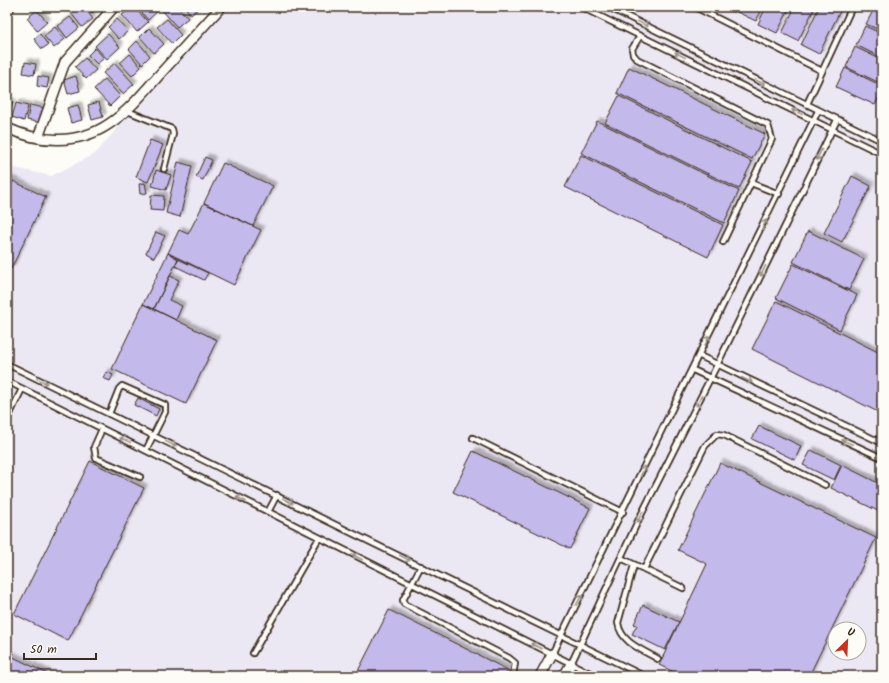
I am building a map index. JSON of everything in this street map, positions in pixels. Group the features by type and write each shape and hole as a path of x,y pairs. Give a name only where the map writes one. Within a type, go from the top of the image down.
{"street":[{"path":"7,10 10,7"},
{"path":"38,138 65,62 114,7"},
{"path":"7,128 24,136 46,140 74,138 93,132 109,124 136,101 221,7"},
{"path":"540,676 552,654"},
{"path":"564,676 570,664"}],"lane":[{"path":"581,7 882,154"},
{"path":"608,7 882,141"},
{"path":"695,7 822,71"},
{"path":"807,104 852,7"},
{"path":"640,36 632,49 633,54 637,59 768,125 772,139 723,242"},
{"path":"125,110 172,129 173,134 164,169"},
{"path":"552,654 700,356 815,121 818,111"},
{"path":"570,664 837,120"},
{"path":"751,183 779,194"},
{"path":"700,356 717,366 882,443"},
{"path":"7,364 562,634 644,676"},
{"path":"693,370 882,458"},
{"path":"7,381 596,676"},
{"path":"109,414 119,389 122,386 165,405 165,412 146,450"},
{"path":"7,420 9,410 22,389"},
{"path":"102,428 94,447 96,458 140,478"},
{"path":"644,569 704,446 717,434 724,435 825,485"},
{"path":"473,438 623,512"},
{"path":"268,512 277,495"},
{"path":"254,653 319,538"},
{"path":"621,558 683,588"},
{"path":"634,565 618,624 619,632 626,640 658,659"},
{"path":"421,566 403,600 404,604 509,658 515,663 513,676"}],"shaded area":[{"path":"221,7 882,7 882,676 7,676 7,166 51,176 95,154"}],"building":[{"path":"79,7 84,7 93,19 82,27 71,13"},
{"path":"87,7 99,7 92,13"},
{"path":"134,7 148,22 137,32 122,15"},
{"path":"137,7 155,7 158,11 148,20"},
{"path":"163,7 178,7 188,18 177,27 161,9"},
{"path":"185,7 200,7 191,15"},
{"path":"723,7 736,7 733,12"},
{"path":"739,7 763,7 756,21 737,12"},
{"path":"766,7 790,7 777,33 758,24"},
{"path":"795,7 815,7 798,41 782,33"},
{"path":"819,7 842,7 819,54 801,45"},
{"path":"875,7 882,7 882,31 866,24"},
{"path":"37,10 47,22 37,31 27,18"},
{"path":"70,17 79,28 67,38 58,26"},
{"path":"117,19 128,31 119,39 108,27"},
{"path":"167,19 181,35 172,44 157,27"},
{"path":"865,26 882,34 882,58 856,45"},
{"path":"55,27 65,39 54,48 44,36"},
{"path":"149,28 164,44 154,53 140,37"},
{"path":"40,34 48,45 42,49 34,39"},
{"path":"108,34 120,47 107,59 95,46"},
{"path":"137,41 150,56 142,64 129,49"},
{"path":"855,47 882,60 882,84 846,67"},
{"path":"95,48 104,58 97,64 88,55"},
{"path":"130,54 141,67 132,76 120,63"},
{"path":"85,58 96,70 86,79 75,67"},
{"path":"25,62 36,64 34,75 23,73"},
{"path":"115,63 134,84 123,94 103,73"},
{"path":"629,67 765,134 752,159 617,93"},
{"path":"845,68 882,86 882,91 875,105 836,87"},
{"path":"38,76 49,78 47,88 37,86"},
{"path":"76,76 80,91 68,94 64,80"},
{"path":"105,79 120,96 110,106 94,89"},
{"path":"619,96 752,162 739,189 605,123"},
{"path":"7,100 13,103 7,113"},
{"path":"99,102 103,117 92,120 88,105"},
{"path":"16,103 28,106 24,121 12,117"},
{"path":"30,105 44,108 41,123 27,120"},
{"path":"78,105 82,120 71,123 67,108"},
{"path":"597,121 739,191 724,223 581,153"},
{"path":"150,140 163,145 148,182 136,177"},
{"path":"581,155 723,225 708,257 565,187"},
{"path":"205,157 212,160 203,180 196,177"},
{"path":"178,162 192,166 180,217 166,213"},
{"path":"223,163 273,186 253,226 204,203"},
{"path":"156,170 171,175 166,190 152,186"},
{"path":"852,176 871,186 842,242 824,233"},
{"path":"7,179 13,181 7,194"},
{"path":"13,181 46,197 11,269 7,267 7,194"},
{"path":"145,183 147,193 140,194 139,184"},
{"path":"151,195 164,196 163,211 150,210"},
{"path":"204,203 261,230 234,285 168,253 179,230 188,234"},
{"path":"808,231 864,259 849,290 793,262"},
{"path":"156,232 165,236 154,258 146,253"},
{"path":"168,253 178,259 154,309 143,304"},
{"path":"178,259 208,273 204,280 175,266"},
{"path":"793,264 857,295 840,330 776,298"},
{"path":"170,276 179,280 169,300 182,306 176,320 154,309"},
{"path":"776,301 882,354 882,414 752,349"},
{"path":"143,304 217,340 186,404 112,369"},
{"path":"106,372 113,375 110,381 103,378"},
{"path":"138,398 159,409 156,416 134,405"},
{"path":"759,426 801,446 795,460 752,439"},
{"path":"811,450 841,465 834,480 803,465"},
{"path":"473,451 590,508 570,549 453,492"},
{"path":"90,461 144,488 68,641 14,614"},
{"path":"720,463 876,538 836,621 827,621 827,639 809,676 682,676 659,665 707,564 678,550"},
{"path":"842,465 882,485 882,513 831,488"},
{"path":"643,605 679,622 665,650 632,634 637,625 634,624"},
{"path":"389,610 508,670 505,676 364,676 357,673"},
{"path":"7,654 52,676 7,676"}]}
